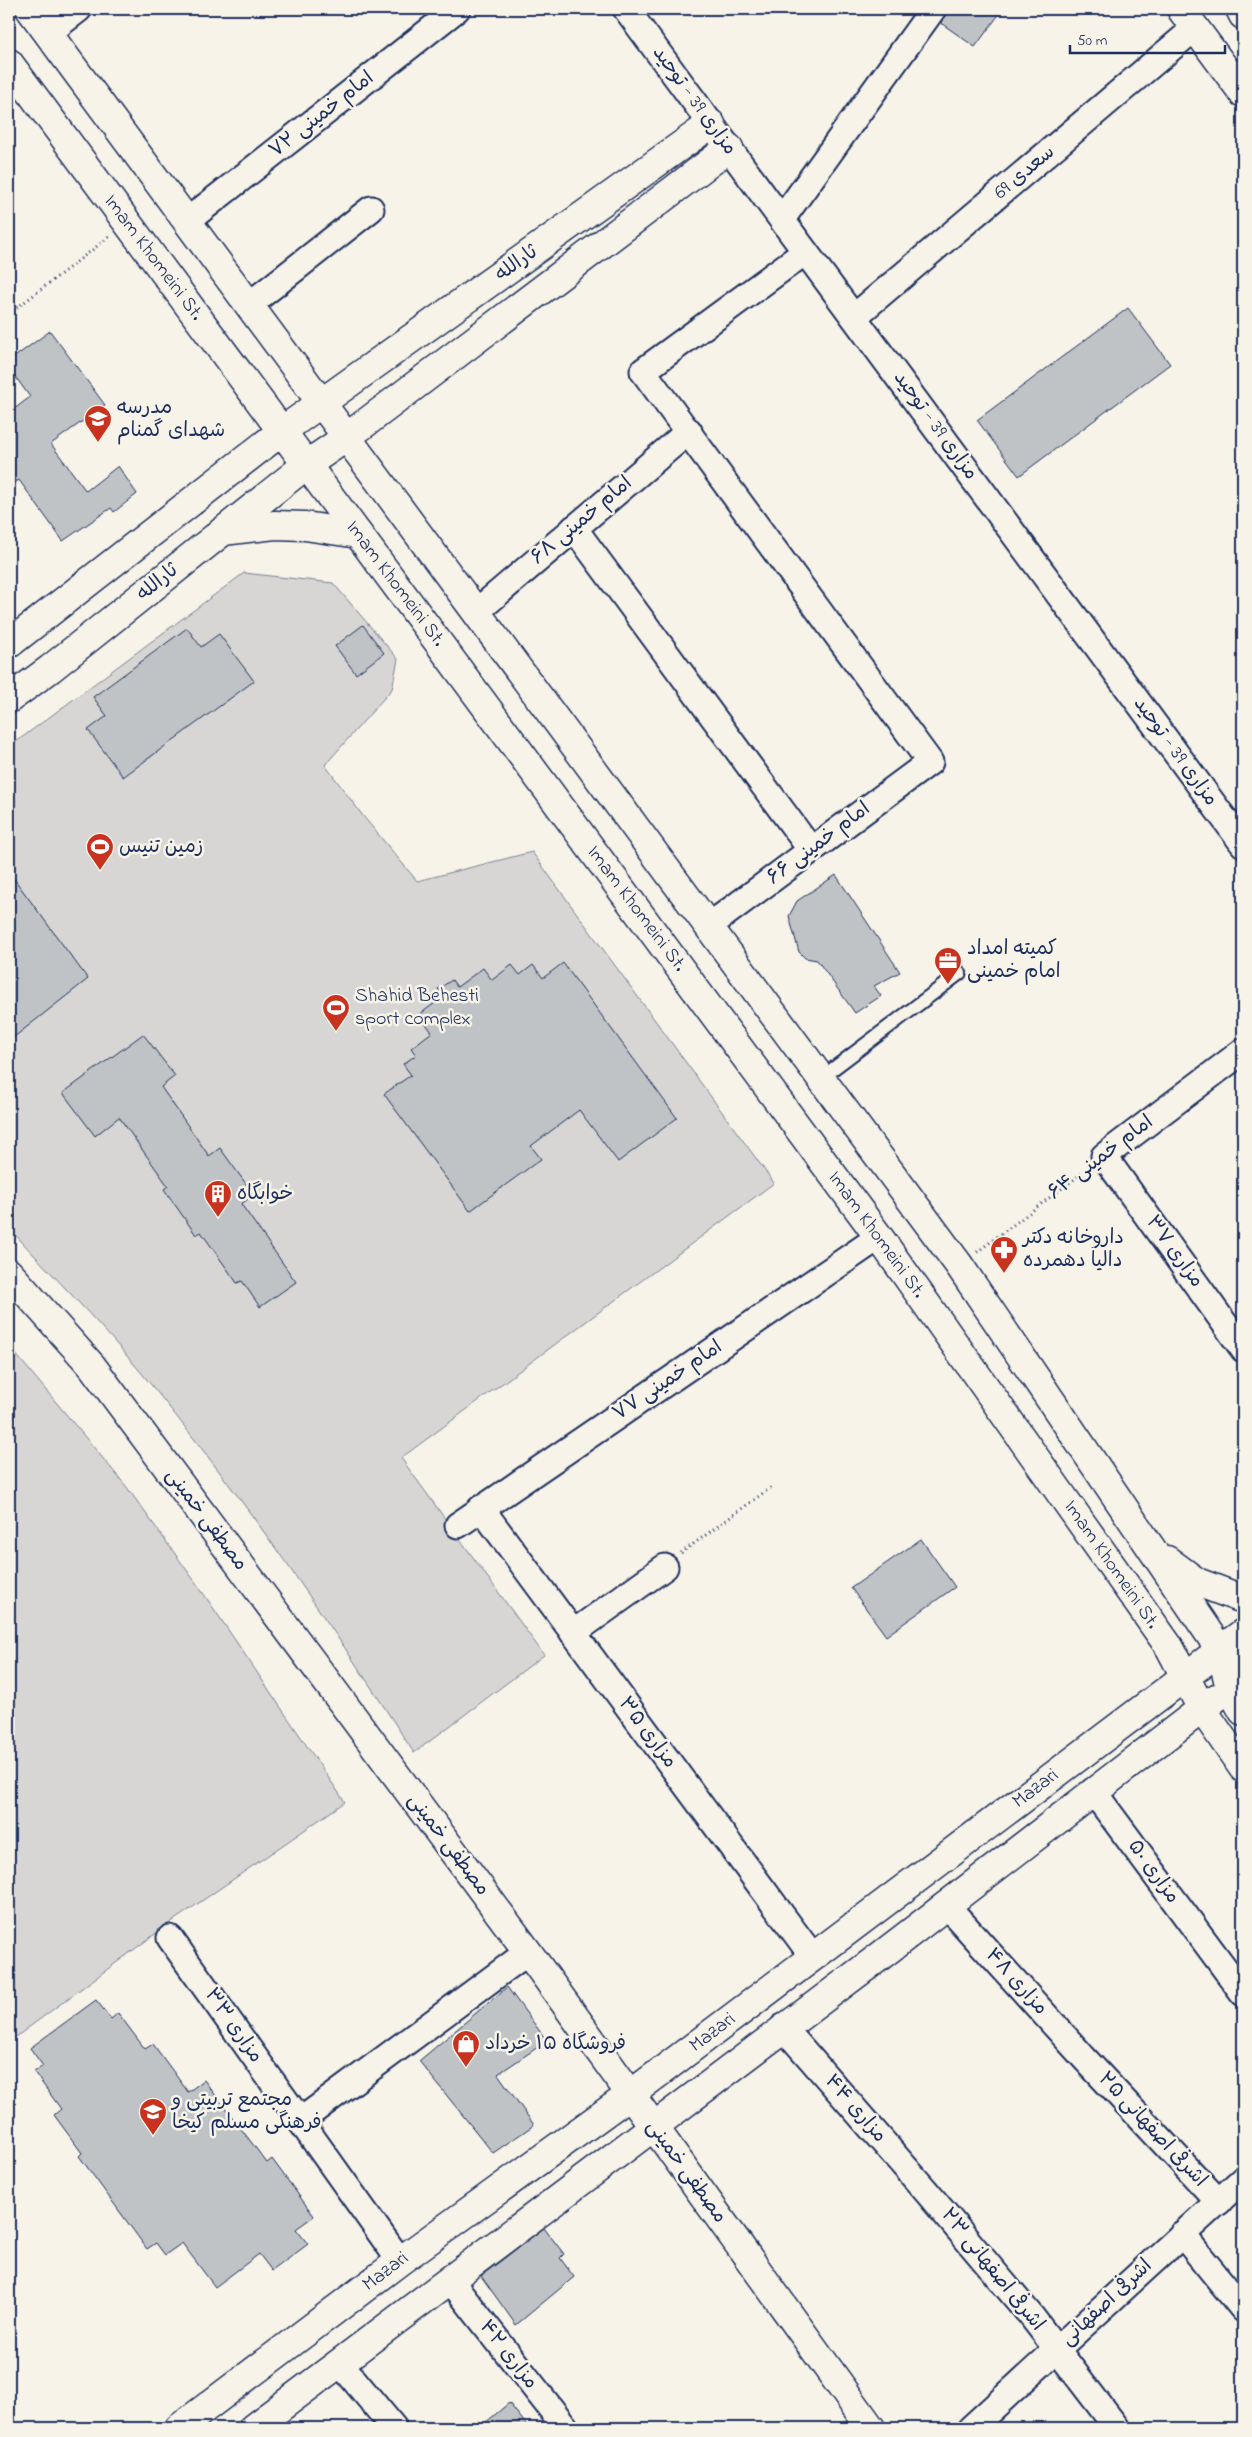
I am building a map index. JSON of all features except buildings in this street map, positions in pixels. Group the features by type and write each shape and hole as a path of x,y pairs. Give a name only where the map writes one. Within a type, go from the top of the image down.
{"main road":[{"name":"Imam Khomeini St.","path":"30,9 960,1265 1221,1651 1236,1683 1243,1711"},
{"path":"1240,9 1243,15"},
{"path":"1188,18 1243,93"},
{"name":"Imam Khomeini St.","path":"9,63 879,1237 1170,1648 1202,1709 1243,1768"},
{"name":"ثارالله","path":"282,431 711,124"},
{"name":"ثارالله","path":"9,699 56,664 306,465 347,437 729,148"},
{"path":"9,644 282,431"},
{"path":"224,530 275,525 358,534"},
{"name":"مصطفی خمینی","path":"9,1274 92,1366 528,1952 871,2428"},
{"path":"1151,1548 1197,1582 1237,1597 1243,1597"},
{"name":"Mazari","path":"179,2428 400,2261 630,2094 1243,1633"},
{"name":"Mazari","path":"253,2428 451,2281 783,2027 946,1906 1093,1791 1236,1683"}],"street":[{"path":"48,33 79,9"},
{"name":"امام خمینی ۷۲","path":"187,221 457,9"},
{"name":"مزاری 39 - توحید","path":"626,9 1243,844"},
{"path":"782,219 933,9"},
{"name":"سعدی 69","path":"854,318 1188,18"},
{"path":"249,305 371,209"},
{"path":"689,431 643,371 805,252"},
{"name":"امام خمینی ۶۸","path":"476,612 689,431"},
{"name":"امام خمینی ۶۶","path":"689,431 930,762 709,926"},
{"path":"574,528 811,850"},
{"name":"امام خمینی ۶۴","path":"1104,1156 1243,1051"},
{"name":"مزاری ۳۷","path":"1104,1156 1243,1349"},
{"name":"امام خمینی ۷۷","path":"458,1525 879,1237"},
{"name":"مزاری ۳۵","path":"481,1508 813,1957"},
{"path":"573,1633 665,1567"},
{"name":"مزاری ۵۰","path":"1093,1791 1243,1993"},
{"name":"مزاری ۴۸","path":"946,1906 1085,2059"},
{"name":"مزاری ۳۳","path":"170,1938 400,2261"},
{"path":"300,2121 528,1952"},
{"name":"مزاری ۴۴","path":"783,2027 926,2191"},
{"name":"اشرفی اصفهانی ۲۵","path":"1085,2059 1218,2202"},
{"name":"اشرفی اصفهانی","path":"971,2428 1243,2179"},
{"name":"اشرفی اصفهانی ۲۳","path":"926,2191 1032,2317 1117,2428"},
{"path":"1182,2234 1243,2309"},
{"name":"مزاری ۴۲","path":"451,2281 566,2428"},
{"path":"340,2363 394,2428"}],"lane":[{"path":"821,1078 960,973"}],"path":[{"path":"9,314 128,224"},
{"name":"امام خمینی ۶۴","path":"960,1265 1104,1156"},
{"path":"665,1567 670,1561 773,1486"}],"shaded area":[{"name":"Shahid Behesti sport complex","path":"244,573 333,583 398,659 392,689 325,765 363,816 417,881 532,852 774,1183 401,1458 544,1655 414,1753 282,1557 212,1462 139,1370 9,1228 9,747"},
{"path":"9,1346 126,1486 199,1587 345,1802 170,1923 9,2042"}],"place":[{"name":"مدرسه شهدای گمنام","path":"98,443"},
{"name":"زمین تنیس","path":"100,871"},
{"name":"کمیته امداد امام خمینی","path":"948,985"},
{"name":"Shahid Behesti sport complex","path":"336,1032"},
{"name":"خوابگاه","path":"218,1218"},
{"name":"داروخانه دکتر دالیا دهمرده","path":"1004,1274"},
{"name":"فروشگاه ۱۵ خرداد","path":"466,2068"},
{"name":"مجتمع تربیتی و فرهنگی مسلم کیخا","path":"153,2136"}]}
